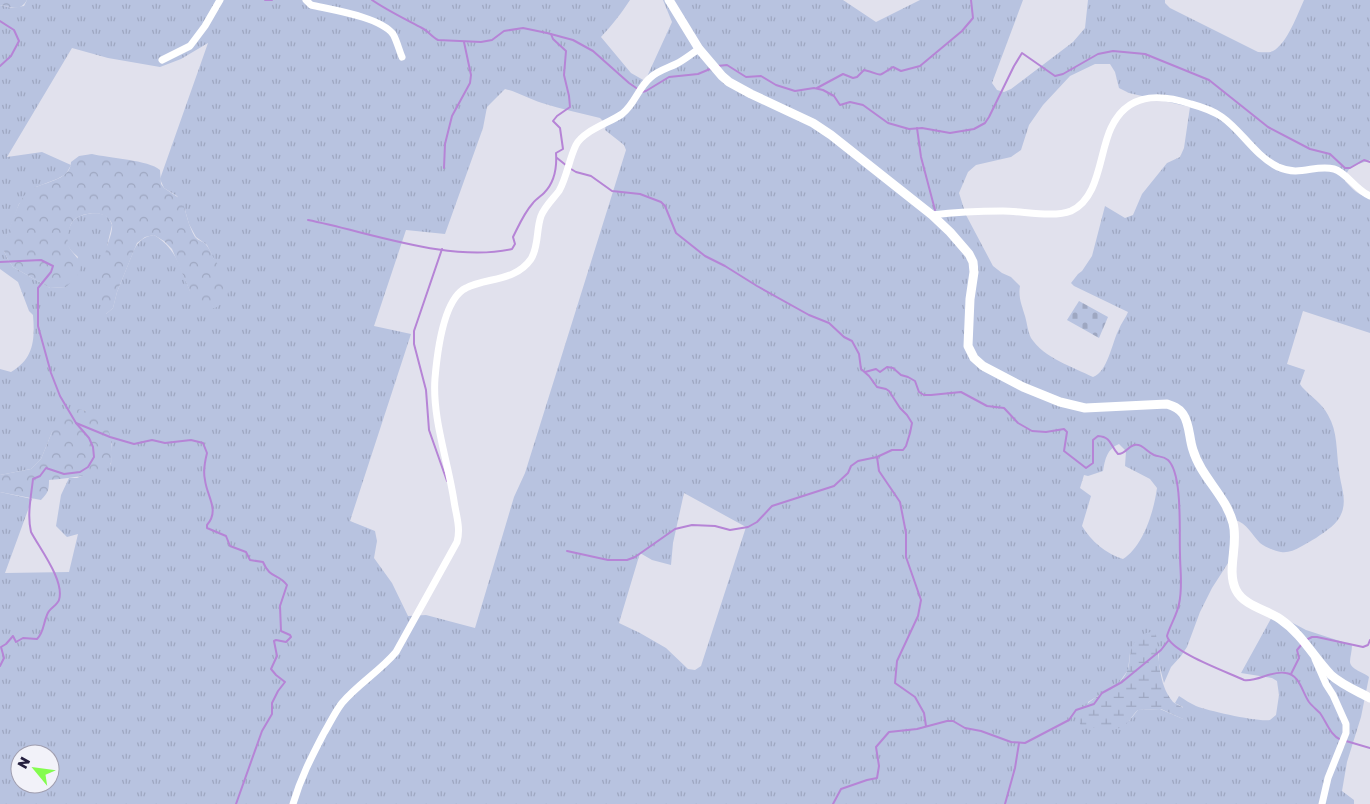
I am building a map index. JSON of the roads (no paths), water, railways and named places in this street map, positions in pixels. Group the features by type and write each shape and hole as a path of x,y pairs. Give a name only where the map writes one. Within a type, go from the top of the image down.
{"street":[{"path":"162,60 190,46 205,26 220,0"},
{"path":"306,0 311,5 368,19 386,28 395,38 402,57"},
{"path":"669,0 698,49 714,69 729,82 813,123 837,140 932,215 969,254 973,262 974,272 968,346 974,358 1000,377 1060,402 1085,408 1167,404 1179,410 1186,422 1196,458 1222,499 1234,524 1235,542 1232,575 1239,594 1248,602 1290,626 1337,680 1370,698"},
{"path":"293,804 301,776 335,714 353,692 396,652 457,542 460,533 452,483 435,409 435,379 438,355 446,316 453,301 466,288 509,276 528,263 537,244 541,216 563,183 577,143 585,135 608,123 628,109 642,87 653,75 677,63 698,49"},
{"path":"932,215 966,211 1061,214 1072,210 1080,205 1092,189 1109,132 1118,115 1136,101 1152,96 1182,101 1211,110 1235,128 1249,145 1278,166 1290,171 1300,172 1334,169 1370,196"},
{"path":"1313,653 1320,673 1333,695 1346,724 1342,744 1328,778 1322,804"}],"waterway":[{"path":"265,0 272,0"},
{"path":"372,0 424,29 438,40 481,42 492,40 504,31 523,28 573,40 593,51 642,92 669,77 698,74 710,69"},
{"path":"817,88 843,74 853,78 857,77 864,70 879,75 893,67 901,71 920,66 962,31 973,18 971,0"},
{"path":"0,21 14,30 19,41 11,56 0,66"},
{"path":"308,220 436,249 463,252 488,252 512,249 515,244 513,237 524,215 551,184 556,169 556,153 563,149 560,128 553,121 570,107 564,75 566,51 553,39 551,34"},
{"path":"444,168 445,144 452,116 470,83 471,75 464,42"},
{"path":"717,66 727,65 746,77 761,76 776,85 795,91 814,88 823,90 834,96 840,105 850,102 863,105 888,123 909,129 922,128 950,133 974,129 985,123 1022,53 1055,76 1063,74 1098,54 1113,51 1145,54 1209,80 1268,127 1310,149 1330,154 1345,168 1350,168 1364,160 1370,162"},
{"path":"917,128 921,157 935,210"},
{"path":"557,158 567,166"},
{"path":"567,551 608,560 627,560 635,557 675,529 692,525 715,526 730,530 748,527 757,522 772,506 834,486 848,473 851,466 858,461 877,457 892,450 903,450 906,446 912,423 889,391 877,387 861,369 859,354 852,341 844,337 829,323 809,315 705,256 676,233 665,206 661,202 640,194 612,191 591,176 571,169"},
{"path":"442,249 414,331 414,344 426,390 429,430 447,481"},
{"path":"0,262 41,260 53,266 51,272 38,288 38,326 51,373 60,396 76,423 89,438 93,447 94,457 88,467 80,472 64,474 46,468 40,476 33,479 29,513 31,532 55,575 60,592 59,600 48,613 37,639 23,638 16,642 13,636 1,647 4,658 0,666"},
{"path":"865,372 876,369 880,372 887,367 893,368 901,375 915,381 919,392 924,395 961,392 987,406 1004,408 1018,423 1032,431 1046,432 1064,429 1067,432 1064,451 1086,468 1093,463 1093,440 1098,436 1106,438 1118,454 1137,445 1142,446 1154,455 1168,460 1173,467 1178,490 1181,591 1178,608 1167,636 1178,649 1244,680 1275,673 1291,674 1298,680 1309,702 1320,713 1331,732 1341,740"},
{"path":"76,423 110,437 134,444 152,440 165,443 191,440 203,443 207,453 204,477 213,509 207,528 226,536 230,546 246,552 250,560 263,562 271,574 284,581 287,585 280,606 281,631 291,637 286,642 274,641 277,656 271,669 285,682 272,703 272,714 262,731 236,804"},
{"path":"877,457 879,471 900,502 906,533 906,557 921,600 918,616 897,661 895,683 915,697 924,713 926,726"},
{"path":"1306,640 1317,637 1363,647 1368,645 1370,640"},
{"path":"833,804 841,789 877,778 879,766 876,747 889,732 917,729 953,721 965,728 981,731 1011,742 1025,743 1069,720 1076,710 1094,704 1102,693 1122,682 1161,650 1168,641"},
{"path":"1291,674 1299,658 1297,650 1302,644"},
{"path":"1346,741 1370,748"},
{"path":"1005,804 1015,768 1019,743"}]}
